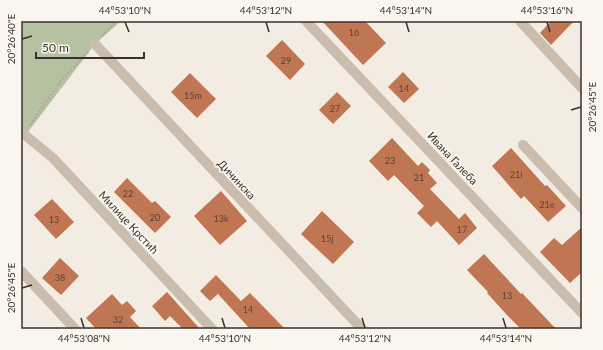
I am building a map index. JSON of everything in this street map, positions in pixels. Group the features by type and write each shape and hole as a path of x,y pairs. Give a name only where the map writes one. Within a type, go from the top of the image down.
{"street":[{"name":"Ивана Галеба","path":"306,21 582,313"},
{"path":"520,21 582,88"},
{"name":"Дичинска","path":"94,44 362,329"},
{"name":"Милице Крстић","path":"25,135 53,158 212,329"},
{"path":"523,145 582,208"},
{"path":"21,272 75,329"}],"path":[{"path":"25,135 34,118 60,82 117,21"}],"green space":[{"path":"21,21 121,21 95,44 21,141"}],"building":[{"path":"322,21 365,21 386,43 363,65"},
{"path":"551,21 574,21 551,45 540,33"},
{"path":"282,40 305,64 290,80 266,56"},
{"path":"403,72 419,89 404,103 388,87"},
{"path":"190,73 216,99 197,118 171,92"},
{"path":"337,92 351,106 333,124 319,110"},
{"path":"392,138 418,166 422,162 430,170 428,173 437,183 430,189 459,219 465,213 477,228 459,245 437,221 431,227 417,213 424,206 394,175 388,181 369,161"},
{"path":"511,148 545,186 547,185 566,206 548,222 524,196 521,199 492,166"},
{"path":"127,178 152,203 155,201 171,217 155,233 114,192"},
{"path":"221,191 247,221 220,245 194,216"},
{"path":"52,199 74,222 56,239 34,215"},
{"path":"322,211 354,242 333,264 301,234"},
{"path":"582,227 582,272 570,283 540,252 554,238 562,245"},
{"path":"484,254 556,329 521,329 507,315 467,270"},
{"path":"60,258 79,276 61,295 42,278"},
{"path":"216,275 241,301 250,293 285,329 250,329 218,294 210,301 200,291"},
{"path":"167,292 200,329 183,329 170,316 165,321 152,306"},
{"path":"112,294 122,305 127,301 136,311 130,317 141,329 96,329 86,318"}]}
